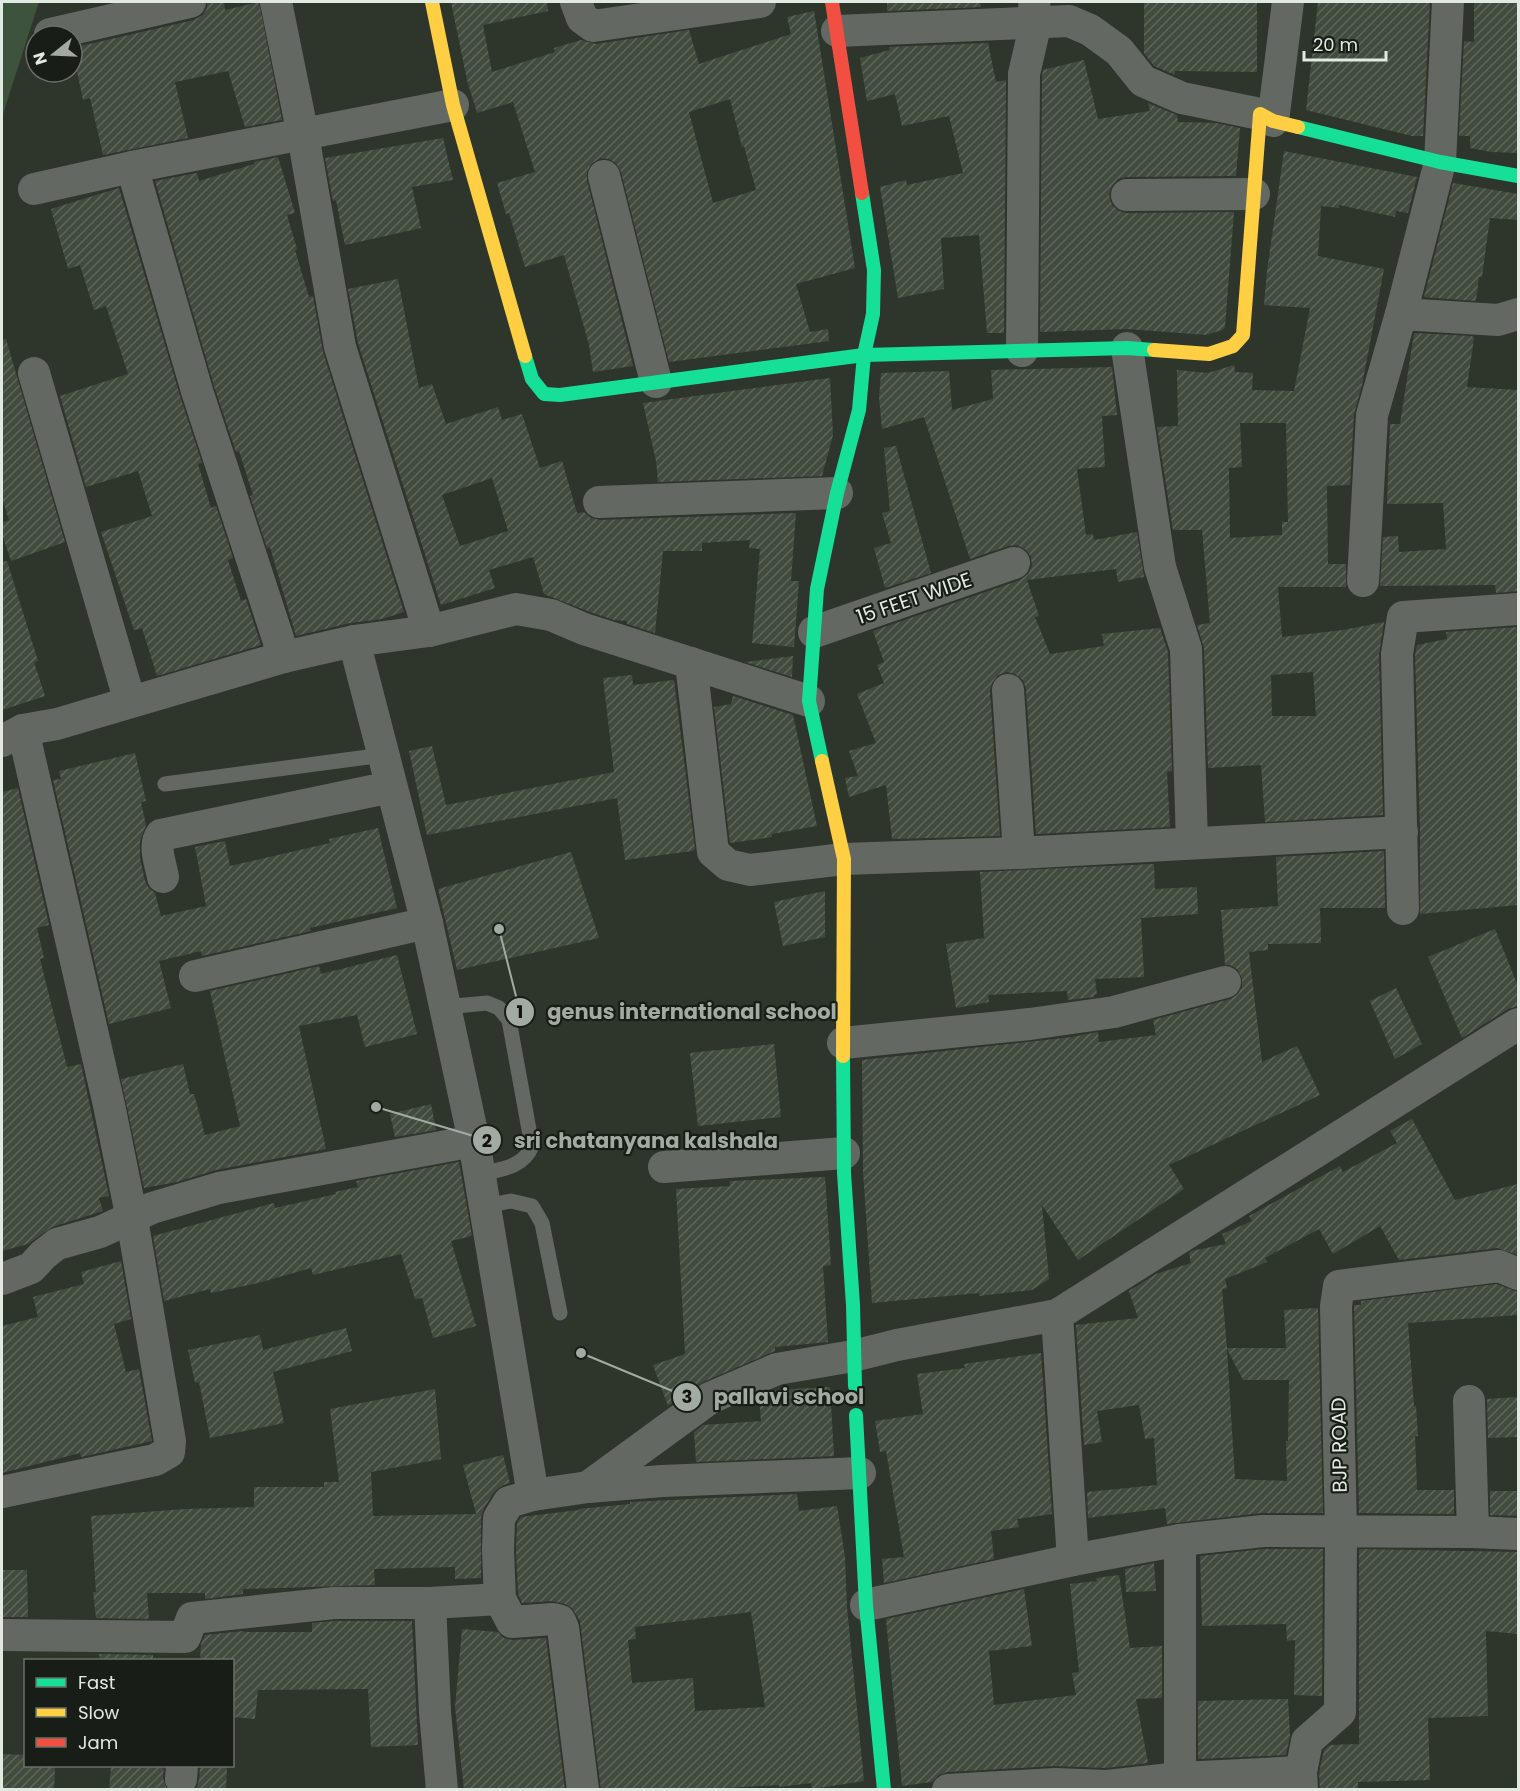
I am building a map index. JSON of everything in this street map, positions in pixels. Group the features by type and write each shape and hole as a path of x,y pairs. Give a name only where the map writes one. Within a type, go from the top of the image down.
{"street":[{"path":"84,26 190,2"},
{"path":"276,2 303,135 340,347 429,631"},
{"path":"432,2 453,105 532,379 544,394 560,395 864,355 1127,348 1209,354 1233,346 1244,335 1254,194 1288,2"},
{"path":"576,2 582,18 593,26 760,2"},
{"path":"1363,581 1372,415 1440,162 1448,2"},
{"path":"1022,351 1024,74 1035,12"},
{"path":"854,1371 853,1305 844,1153 844,860 809,701 818,589 837,492 859,410 864,355 873,314 874,270 835,16 1035,12 1069,21 1090,30 1119,51 1143,81 1182,98 1440,162 1518,176"},
{"path":"34,189 132,167 453,105"},
{"path":"132,167 197,391 284,657"},
{"path":"604,176 656,382"},
{"path":"1126,195 1254,194"},
{"path":"1401,314 1498,320 1518,314"},
{"path":"1127,348 1160,567 1186,649 1192,843"},
{"path":"33,373 130,702"},
{"path":"599,502 837,492"},
{"name":"15 FEET WIDE","path":"814,632 1014,563"},
{"path":"2,1492 155,1460 169,1452 170,1440 132,1219 106,1094 12,736 284,657 354,641 429,631 516,609 551,615 584,629 809,701"},
{"path":"1403,909 1397,654 1403,617 1518,609"},
{"path":"354,641 427,923 474,1141 533,1495"},
{"path":"691,663 713,852 728,865 750,870 844,860 1402,832"},
{"path":"1008,690 1019,853"},
{"path":"163,877 157,846 161,835 391,787"},
{"path":"195,976 427,923"},
{"path":"843,1043 1030,1024 1114,1012 1225,982"},
{"path":"588,1487 710,1398 777,1369 854,1371 897,1345 1057,1315 1518,1024"},
{"path":"2,1279 31,1268 57,1244 100,1232 152,1209 219,1188 474,1141"},
{"path":"664,1167 844,1153"},
{"name":"BJP ROAD","path":"1302,1781 1307,1741 1340,1712 1341,1531 1336,1306 1338,1286 1499,1266 1518,1274"},
{"path":"1057,1315 1073,1560"},
{"path":"1469,1401 1473,1532"},
{"path":"856,1415 866,1605 885,1790"},
{"path":"583,1790 563,1628 560,1621 553,1619 512,1622 500,1599 499,1518 509,1502 533,1495 588,1487 662,1481 860,1473"},
{"path":"866,1605 1073,1560 1180,1540 1263,1531 1518,1534"},
{"path":"1180,1540 1180,1784"},
{"path":"2,1635 83,1648 184,1649 192,1618 334,1603 430,1603 500,1599"},
{"path":"430,1603 435,1713 442,1790"},
{"path":"948,1790 1055,1784 1107,1786 1302,1781"}],"lane":[{"path":"165,784 383,755"},
{"path":"445,1007 487,1003 499,1008 509,1020 532,1146 528,1155 517,1165 480,1174"},
{"path":"485,1206 511,1201 532,1206 542,1223 560,1313"}],"green space":[{"path":"2,2 39,2 32,24 24,24 24,49 2,117"}],"building":[{"path":"207,2 224,2 225,10 259,2 282,120 245,127 228,71 175,82 188,138 103,155 90,98 83,100 80,84 84,84 84,45 194,20 203,15"},
{"path":"451,2 547,2 548,11 483,25 492,72 555,52 554,48 581,40 596,44 689,30 699,64 791,34 787,17 814,11 855,268 796,284 810,332 828,329 829,341 669,362 621,172 616,163 600,158 591,164 587,172 587,180 633,366 593,372 589,345 564,255 525,267 509,213 506,214 497,183 535,172 513,102 477,113 467,80","holes":["730,99 742,147 744,146 756,190 713,203 689,112"]},
{"path":"887,2 980,2 981,7 887,11"},
{"path":"1144,2 1257,2 1257,72 1175,71 1175,75 1154,66 1144,53"},
{"path":"1318,2 1430,2 1423,136 1412,136 1306,110"},
{"path":"1474,2 1518,2 1518,153 1491,152 1470,148 1470,136 1459,136 1464,41 1474,42"},
{"path":"988,43 996,82 1006,80 1004,333 987,333 979,235 941,238 944,289 898,298 880,187 906,180 907,185 963,173 949,116 902,126 895,94 867,101 860,58 890,50 889,47"},
{"path":"1084,60 1098,119 1150,111 1148,103 1177,115 1178,122 1216,123 1240,128 1236,176 1126,177 1118,179 1109,195 1112,205 1119,211 1127,213 1234,212 1225,327 1222,330 1207,335 1127,329 1040,332 1042,76 1043,70"},
{"path":"443,138 453,180 412,187 421,228 345,245 336,200 333,201 325,158"},
{"path":"1284,151 1417,177 1408,213 1396,211 1395,217 1339,205 1339,208 1321,206 1318,256 1384,269 1362,385 1354,414 1350,485 1327,486 1328,564 1346,564 1346,587 1278,587 1282,637 1343,630 1384,622 1379,654 1383,815 1265,822 1261,765 1208,768 1204,648 1197,625 1210,623 1202,530 1173,530 1157,427 1178,426 1177,370 1208,373 1234,365 1235,372 1253,373 1252,390 1294,391 1310,308 1264,305","holes":["1240,423 1286,423 1288,522 1282,522 1282,535 1230,538 1229,468 1242,467","1313,672 1316,716 1272,716 1271,675"]},
{"path":"278,157 295,213 287,215 297,249 295,250 309,297 313,296 323,352 404,612 382,619 350,623 296,636 270,547 267,548 250,496 253,495 239,451 236,452 214,386 155,181 197,173 199,181 254,164 254,162"},
{"path":"1453,183 1518,194 1518,220 1490,218 1482,277 1479,277 1476,301 1424,297"},
{"path":"119,188 202,463 198,464 211,508 216,506 233,558 228,560 241,601 246,599 261,645 157,676 142,628 134,630 101,532 152,516 138,471 86,487 60,396 128,374 106,306 94,310 80,265 68,269 51,209"},
{"path":"398,279 419,388 432,384 446,424 498,407 502,420 522,414 540,468 562,461 577,513 584,512 591,518 600,520 796,513 791,581 799,581 794,647 752,643 760,549 749,548 750,540 702,543 702,551 663,551 655,633 627,624 627,621 614,620 544,594 533,557 489,570 495,588 441,605 358,343 348,289","holes":["492,478 508,531 460,546 442,495"]},
{"path":"1414,333 1472,336 1474,338 1467,387 1518,390 1518,591 1496,593 1495,585 1380,586 1383,537 1398,536 1399,552 1446,549 1443,503 1387,504 1390,424 1400,424"},
{"path":"6,339 65,542 11,561 2,534 2,523 9,520 2,498 2,340"},
{"path":"1112,367 1117,415 1102,416 1105,467 1077,469 1086,535 1093,534 1094,540 1137,532 1144,577 1118,582 1116,569 1027,580 1039,616 1035,617 1050,654 1104,646 1102,634 1160,628 1168,652 1172,771 1167,772 1170,827 1036,834 1026,689 1023,680 1007,672 998,675 990,691 1000,836 892,839 886,785 849,797 845,778 858,776 849,751 876,743 857,694 884,683 877,665 884,662 873,631 1020,580 1028,574 1032,566 1031,557 1026,550 1017,545 970,559 924,417 882,429 879,398 881,373 949,371 952,410 993,399 991,370"},
{"path":"830,378 833,435 822,476 658,482 656,461 643,403"},
{"path":"896,446 931,573 885,588 874,548 891,543 882,513 890,511 884,448"},
{"path":"7,561 38,661 34,662 45,696 2,710 2,562"},
{"path":"1518,627 1518,905 1420,914 1415,655 1417,645 1447,639 1446,632"},
{"path":"793,656 792,677 745,662"},
{"path":"632,675 633,685 674,680 695,849 625,860 617,798 427,835 409,751 432,746 446,805 614,772 603,678"},
{"path":"733,696 793,715 817,826 772,834 772,837 730,843 714,707 731,704"},
{"path":"135,753 146,801 141,802 146,825 140,841 140,858 145,881 155,893 161,916 206,906 195,847 225,841 230,866 330,843 329,839 378,828 397,908 202,956 201,951 159,961 171,1008 109,1024 53,780 61,779 59,771"},
{"path":"18,788 49,925 37,928 44,958 40,959 67,1067 81,1064 109,1196 99,1198 103,1211 52,1227 28,1244 2,1251 2,792"},
{"path":"1384,851 1385,908 1320,908 1321,943 1268,944 1268,950 1249,952 1262,1062 1297,1046 1320,1095 1169,1165 1184,1189 1078,1260 1042,1205 1049,1279 1032,1290 872,1303 863,1172 862,1060 1072,1037 1098,1032 1099,1042 1156,1035 1153,1020 1230,999 1238,994 1242,987 1242,978 1237,969 1225,965 1221,910 1278,906 1276,857"},
{"path":"571,852 599,938 457,970 438,889"},
{"path":"1154,864 1155,889 1197,887 1198,914 1141,918 1144,977 1095,979 1097,994 1094,997 1068,1000 1067,991 988,995 989,1002 956,1008 946,944 984,938 980,872"},
{"path":"825,891 825,937 783,946 774,902"},
{"path":"1495,929 1518,986 1518,1006 1508,1009 1462,1038 1428,957"},
{"path":"397,955 417,1034 365,1047 357,1015 299,1026 326,1149 216,1170 177,1182 144,1188 121,1079 183,1064 190,1094 194,1094 205,1135 240,1126 210,991 319,966 321,974"},
{"path":"1396,988 1422,1044 1395,1059 1370,1001"},
{"path":"774,1044 781,1117 698,1126 690,1053"},
{"path":"431,1104 436,1130 395,1137 390,1114"},
{"path":"1412,1119 1455,1200 1518,1184 1518,1255 1497,1248 1399,1260 1380,1226 1333,1254 1319,1229 1265,1258 1267,1262 1225,1279 1227,1288 1222,1289 1227,1348 1286,1348 1284,1310 1318,1308 1323,1513 1261,1513 1167,1524 1165,1508 1088,1518 1087,1492 1157,1485 1154,1438 1145,1439 1139,1405 1097,1411 1102,1442 1084,1445 1076,1325 1138,1318 1129,1291 1156,1274 1191,1263 1189,1253 1191,1251 1226,1244 1222,1234 1252,1221 1249,1216 1340,1166 1343,1172 1397,1143 1390,1131","holes":["1227,1349 1243,1380 1289,1380 1287,1481 1235,1479"]},
{"path":"459,1162 472,1236 451,1241 476,1326 433,1338 422,1298 415,1299 401,1254 313,1275 311,1268 258,1283 211,1293 210,1289 164,1301 153,1236 274,1203 275,1208 336,1194 335,1192 358,1187 356,1181"},
{"path":"825,1177 831,1265 823,1266 828,1342 775,1347 775,1351 703,1382 668,1406 653,1365 685,1354 676,1189 730,1186 730,1181"},
{"path":"121,1261 131,1319 114,1324 126,1372 139,1369 152,1441 81,1457 80,1453 2,1473 2,1326 38,1317 33,1297 84,1284 81,1272"},
{"path":"1496,1284 1518,1292 1518,1315 1408,1323 1418,1436 1415,1436 1417,1490 1454,1490 1454,1514 1359,1513 1354,1305 1361,1305 1361,1301"},
{"path":"346,1328 352,1351 273,1372 284,1423 210,1438 199,1382 195,1383 188,1350 260,1335 263,1350"},
{"path":"1041,1353 1052,1514 1017,1519 1019,1527 991,1531 994,1559 884,1583 882,1559 904,1557 886,1451 880,1452 875,1421 923,1414 917,1374 965,1368 964,1364"},
{"path":"830,1387 834,1456 696,1462 694,1432 703,1425 761,1421 759,1397 774,1390"},
{"path":"435,1389 441,1459 371,1472 373,1516 476,1514 463,1465 503,1455 510,1483 494,1492 481,1517 481,1578 455,1579 455,1567 374,1569 375,1585 243,1589 243,1594 205,1599 205,1593 147,1593 149,1619 96,1618 91,1516 185,1509 254,1507 254,1487 324,1487 324,1482 339,1482 330,1409"},
{"path":"1518,1397 1518,1437 1488,1438 1487,1399"},
{"path":"1490,1491 1518,1491 1518,1516 1490,1515"},
{"path":"797,1494 799,1511 837,1506 845,1557 847,1607 864,1781 812,1789 811,1783 779,1787 779,1785 724,1788 724,1790 601,1790 580,1621 572,1608 565,1604 552,1601 522,1603 518,1594 517,1523 521,1517 630,1504 630,1502","holes":["751,1612 765,1707 695,1711 693,1678 632,1683 628,1640 636,1639 635,1627"]},
{"path":"1264,1549 1323,1549 1322,1696 1294,1695 1295,1640 1287,1641 1286,1624 1202,1626 1200,1556"},
{"path":"1359,1549 1518,1552 1518,1634 1486,1631 1488,1716 1428,1718 1430,1780 1358,1782 1358,1790 1320,1790 1319,1773 1324,1750 1330,1745 1359,1744"},
{"path":"1154,1563 1156,1591 1126,1592 1125,1569"},
{"path":"2,1570 27,1570 28,1617 2,1617"},
{"path":"1119,1575 1130,1648 1162,1646 1162,1698 1136,1699 1148,1763 1106,1768 1054,1766 947,1772 939,1775 932,1782 902,1786 886,1619 1024,1589 1032,1646 989,1651 994,1705 1076,1695 1072,1673 1079,1672 1070,1584 1097,1581 1096,1578"},
{"path":"412,1621 418,1745 371,1747 368,1689 258,1690 255,1719 234,1717 234,1659 200,1659 201,1644 205,1635 244,1631 312,1632 312,1623"},
{"path":"462,1629 498,1632 504,1638 513,1640 546,1638 565,1790 464,1790 455,1707"},
{"path":"99,1654 153,1655 153,1659 100,1659"},
{"path":"1288,1699 1290,1736 1286,1755 1198,1759 1198,1701"},
{"path":"2,1754 24,1755 24,1767 55,1767 54,1790 2,1790"},
{"path":"111,1767 164,1767 163,1778 167,1790 109,1790"},
{"path":"200,1767 227,1767 226,1790 196,1790"}],"traffic: fast":[{"path":"1298,127 1440,162 1518,176"},
{"path":"822,761 809,701 817,589 837,493 859,410 864,355 873,314 874,270 862,193"},
{"path":"525,356 532,379 544,394 560,395 864,355 1127,348 1154,350"},
{"path":"843,1056 844,1173 853,1305 855,1386"},
{"path":"856,1415 866,1605 884,1790"}],"traffic: slow":[{"path":"432,2 453,105 525,356"},
{"path":"1154,350 1209,354 1233,346 1243,335 1260,114 1273,121 1298,127"},
{"path":"822,761 844,859 843,1056"}],"traffic: jam":[{"path":"832,2 862,193"}],"place":[{"name":"genus international school","path":"499,929"},
{"name":"sri chatanyana kalshala","path":"376,1107"},
{"name":"pallavi school","path":"581,1353"}]}
